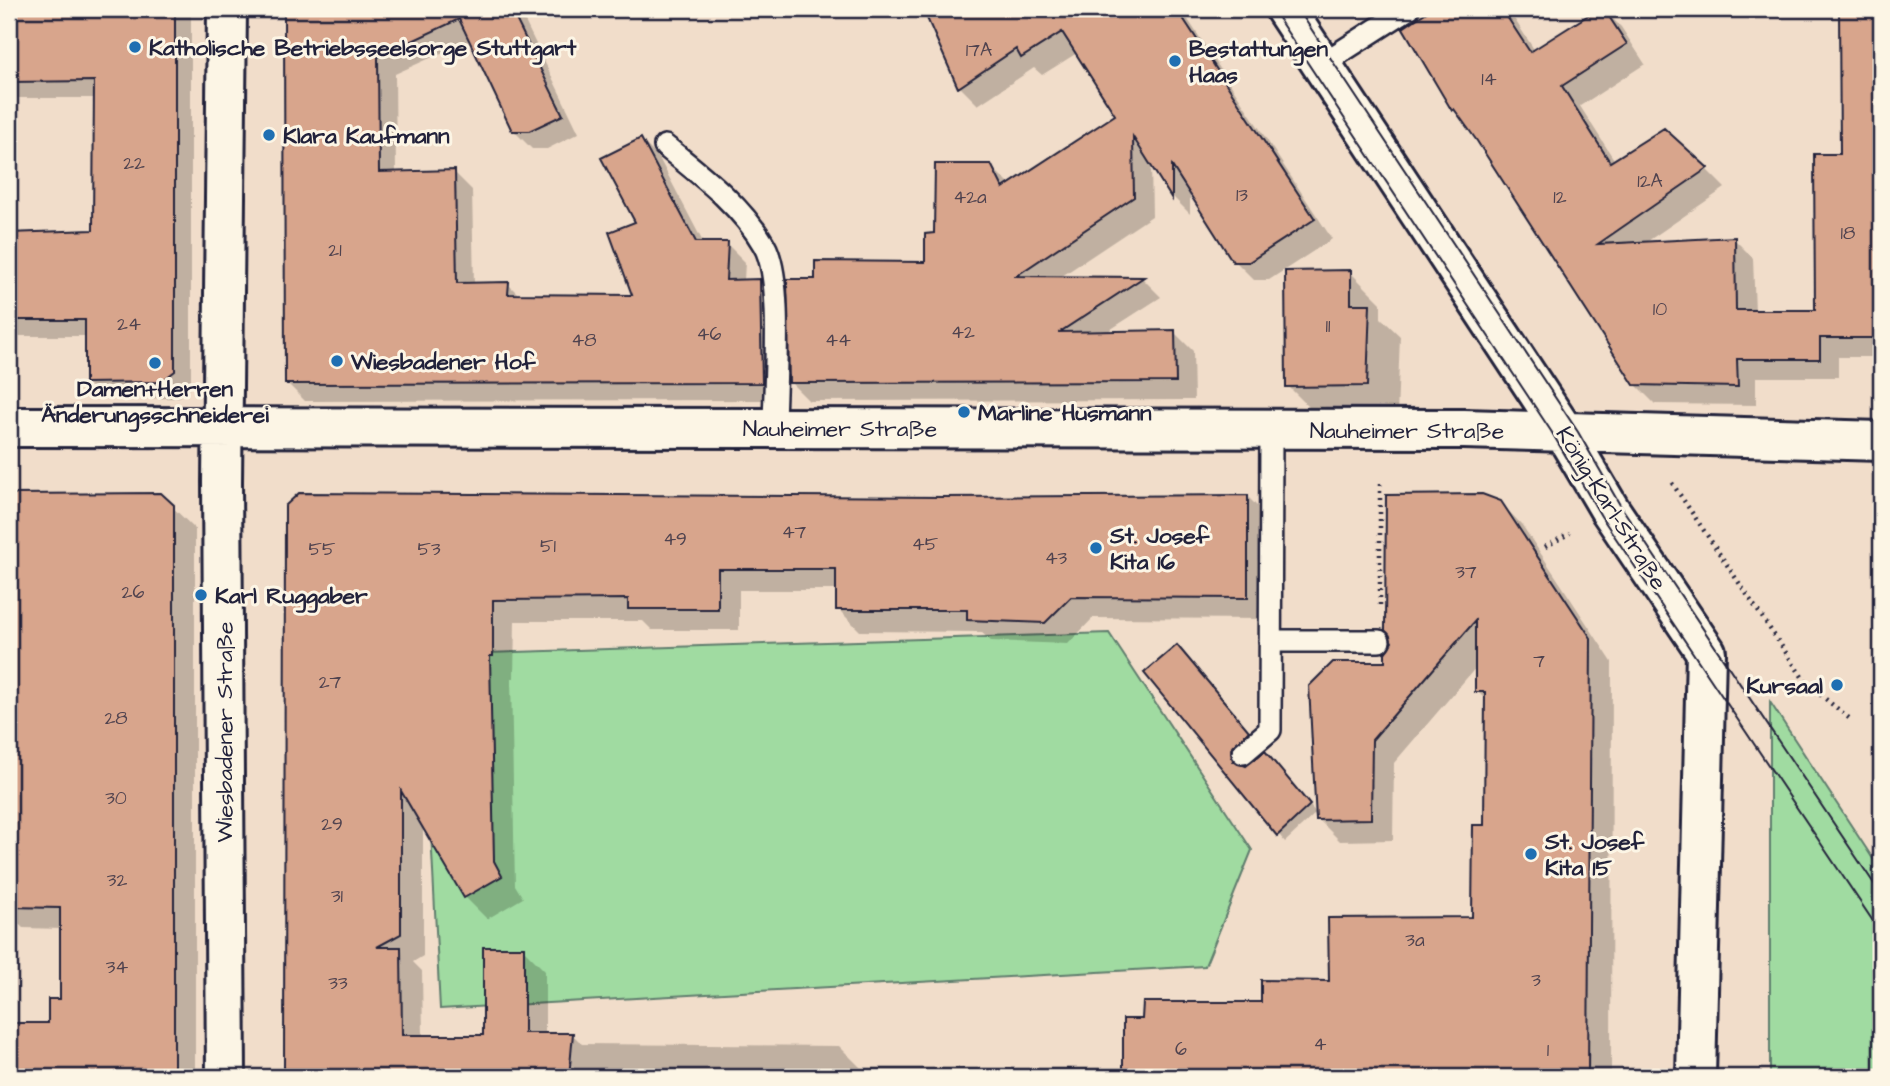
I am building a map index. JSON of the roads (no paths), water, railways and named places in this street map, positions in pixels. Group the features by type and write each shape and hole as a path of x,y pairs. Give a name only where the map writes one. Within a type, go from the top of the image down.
{"street":[{"name":"Wiesbadener Straße","path":"226,1077 222,428 227,9"},
{"name":"König-Karl-Straße","path":"1285,9 1564,432 1610,510 1706,652 1696,1077"},
{"name":"Nauheimer Straße","path":"9,427 1271,429 1564,432 1881,441"}],"lane":[{"path":"1322,64 1408,9"},
{"path":"665,146 734,206 766,247 774,285 774,428"},
{"path":"1243,753 1270,730 1271,429"},
{"path":"1270,641 1379,641"}],"tram line":[{"path":"1272,9 1551,431 1601,516 1881,933"},
{"path":"1298,9 1578,432 1620,505 1881,894"}],"place":[{"name":"Katholische Betriebsseelsorge Stuttgart","path":"135,47"},
{"name":"Bestattungen Haas","path":"1175,61"},
{"name":"Klara Kaufmann","path":"269,135"},
{"name":"Wiesbadener Hof","path":"337,361"},
{"name":"Damen+Herren Änderungsschneiderei","path":"155,363"},
{"name":"Marline Husmann","path":"964,412"},
{"name":"St. Josef Kita 16","path":"1096,548"},
{"name":"Karl Ruggaber","path":"201,595"},
{"name":"Kursaal","path":"1837,685"},
{"name":"St. Josef Kita 15","path":"1531,854"}]}
